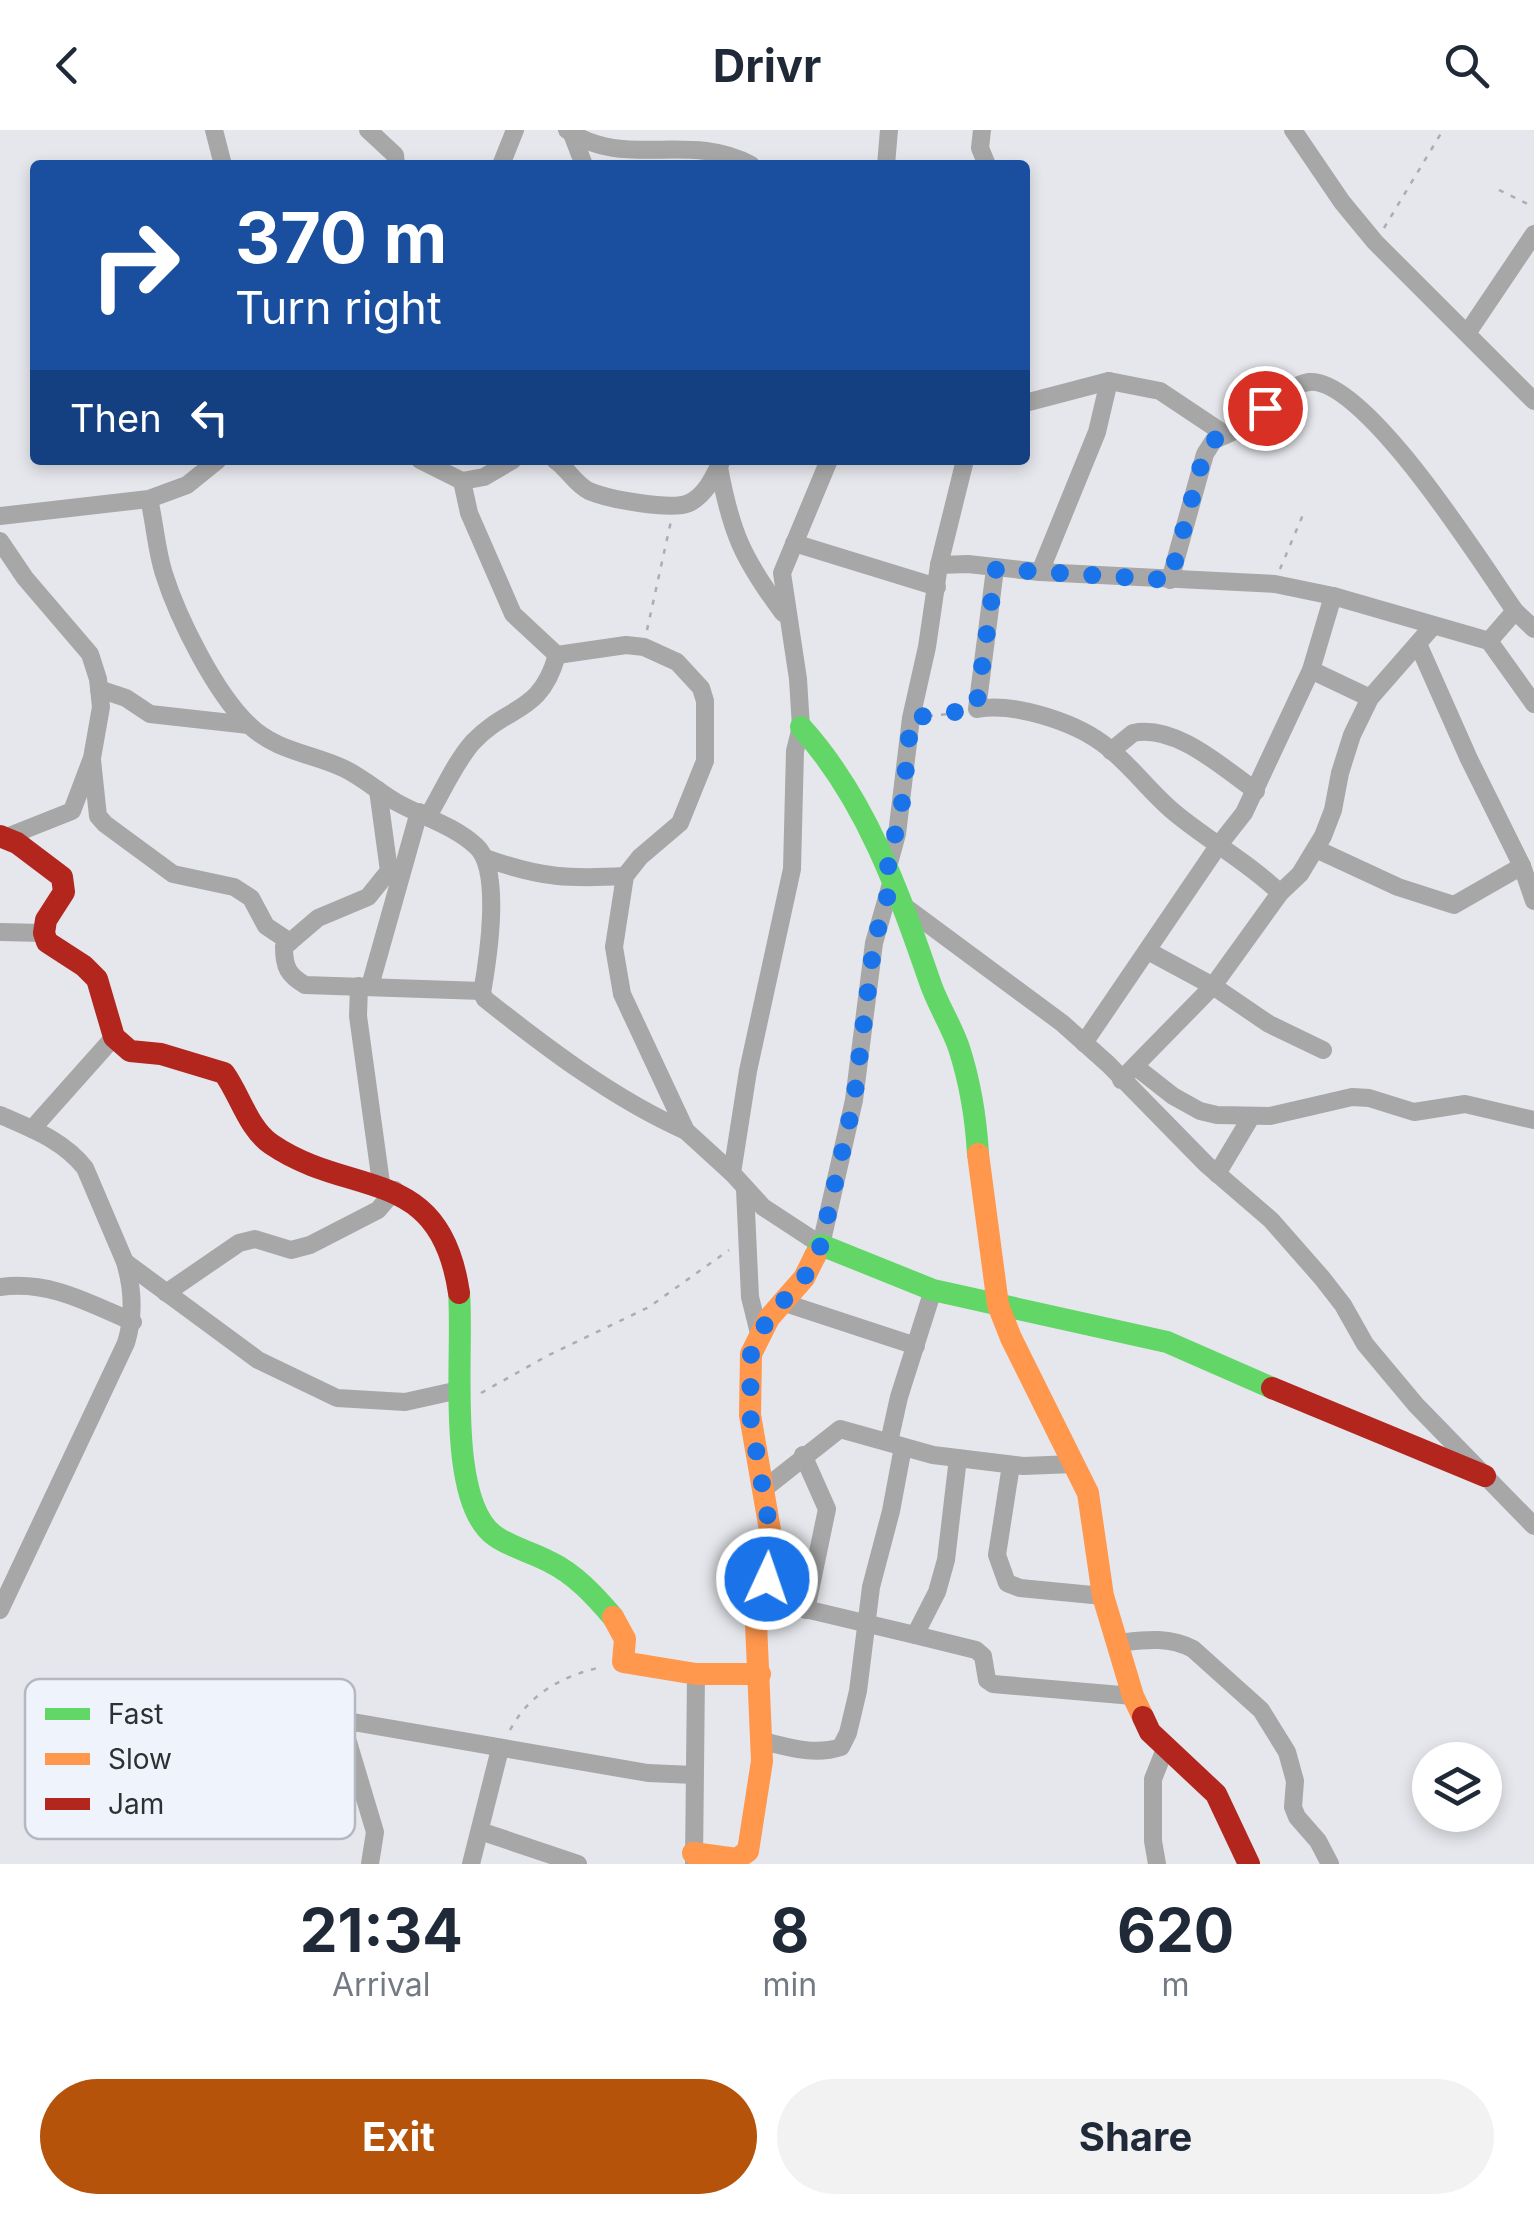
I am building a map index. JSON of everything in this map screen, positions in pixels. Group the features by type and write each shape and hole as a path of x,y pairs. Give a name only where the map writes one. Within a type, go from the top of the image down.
{"street":[{"path":"214,130 221,160"},
{"path":"368,130 395,155 396,160"},
{"path":"503,160 515,130"},
{"path":"886,160 888,130"},
{"path":"982,130 980,148 985,160"},
{"path":"1293,130 1375,242 1534,401"},
{"path":"569,132 582,160"},
{"path":"569,132 624,152 706,149 742,160"},
{"path":"1468,332 1534,234"},
{"path":"1040,572 1097,432 1109,382"},
{"path":"1030,402 1109,382 1160,391 1226,434"},
{"path":"1170,580 1204,454 1214,440 1243,428 1265,408 1308,382 1341,393 1408,457 1515,611 1534,629"},
{"path":"0,516 149,499 186,485 212,465"},
{"path":"430,465 462,480 484,477 504,465"},
{"path":"563,465 577,484 590,491 618,500 685,506 699,497 719,465"},
{"path":"720,465 735,538 754,574 786,617"},
{"path":"732,1173 748,1071 792,869 795,750 800,726 798,679 782,572 827,465"},
{"path":"696,1674 693,1858 744,1856 748,1851 762,1741 756,1623 772,1560 750,1415 751,1354 759,1333 804,1278 821,1245 854,1100 874,943 903,798 911,718 939,565 964,465"},
{"path":"462,480 469,513 514,614 557,655"},
{"path":"149,499 164,574 177,606 208,669 249,726 290,751 345,769 454,829 488,860 530,874 560,878 625,876"},
{"path":"0,541 25,578 90,654 101,706 92,758 72,811 2,837"},
{"path":"794,543 937,587"},
{"path":"939,565 1275,584 1333,596 1490,641 1534,704"},
{"path":"996,569 976,709 1011,706 1082,732 1111,751 1140,782 1218,846 1250,865 1280,893"},
{"path":"1084,1042 1244,813 1310,670 1333,596"},
{"path":"1490,641 1515,611"},
{"path":"1128,1074 1213,986 1280,893 1300,874 1333,810 1352,735 1370,698 1433,626"},
{"path":"557,655 626,644 644,646 677,662 706,701 705,761 680,822 640,857 625,876 614,947 622,994 686,1131"},
{"path":"1418,644 1468,760 1522,866 1534,901"},
{"path":"166,1293 239,1243 255,1239 291,1250 310,1245 378,1210 388,1186 358,1016 364,986 423,814 472,743 534,702 550,680 557,655"},
{"path":"1310,670 1370,698"},
{"path":"99,689 126,698 150,714 249,726"},
{"path":"800,726 830,758 864,818 905,907 959,1048 976,1119 980,1184 998,1305 1088,1493 1103,1596 1133,1696 1150,1732 1216,1794 1249,1864"},
{"path":"1111,751 1133,733 1163,734 1190,747 1256,791"},
{"path":"92,758 98,816 104,824 173,874 234,887 250,898 266,926 290,942"},
{"path":"378,790 389,871 368,897 318,918 284,947 284,964 292,977 305,985 482,991"},
{"path":"2,837 62,877 64,892 46,920 44,933 48,942 97,979 102,1008 114,1037 130,1052 161,1054 224,1073 266,1141 298,1158 388,1186 435,1224 451,1260 460,1304 458,1398 474,1511 492,1532 514,1549 554,1563 574,1579 620,1626 626,1650 623,1662 696,1674 760,1674"},
{"path":"1316,849 1398,887 1454,905 1522,866"},
{"path":"488,860 490,905 482,991 485,999 579,1068 657,1118 686,1131 763,1206 821,1245 933,1290 1167,1342 1362,1428 1485,1476"},
{"path":"905,907 1128,1074 1200,1111 1251,1118 1352,1096 1414,1112 1465,1104 1534,1120"},
{"path":"0,932 44,933"},
{"path":"1148,950 1213,986 1269,1024 1323,1050"},
{"path":"32,1129 114,1037"},
{"path":"1128,1074 1217,1174 1284,1234 1343,1305 1365,1344 1390,1375 1534,1526"},
{"path":"0,1115 51,1137 76,1155 86,1168 130,1278 133,1322 0,1610"},
{"path":"1217,1174 1251,1118"},
{"path":"745,1189 750,1297 759,1333"},
{"path":"125,1262 258,1360 338,1398 405,1402 458,1398"},
{"path":"0,1287 29,1285 67,1292 133,1322"},
{"path":"762,1741 814,1752 840,1747 848,1733 858,1692 871,1587 891,1511 896,1444 916,1346 933,1290"},
{"path":"782,1302 916,1346"},
{"path":"764,1489 840,1429 958,1458 1011,1465 1075,1464"},
{"path":"803,1455 828,1509 806,1610"},
{"path":"916,1635 937,1592 946,1560 958,1458"},
{"path":"1011,1465 997,1555 1008,1582 1020,1588 1103,1596"},
{"path":"763,1599 976,1650 983,1656 986,1680 993,1684 1133,1696"},
{"path":"1117,1643 1164,1638 1182,1643 1262,1710 1287,1752 1295,1780 1293,1808 1297,1818 1318,1841 1330,1864"},
{"path":"355,1723 648,1773 694,1775"},
{"path":"471,1864 500,1749"},
{"path":"1157,1864 1153,1780 1166,1750"},
{"path":"355,1765 375,1832 370,1864"},
{"path":"480,1831 578,1864"}],"path":[{"path":"1375,242 1444,130"},
{"path":"1499,190 1534,208"},
{"path":"644,646 675,505"},
{"path":"1275,584 1305,510"},
{"path":"911,718 976,709"},
{"path":"458,1398 648,1307 746,1239"},
{"path":"500,1749 520,1712 544,1690 580,1672 623,1662"}],"traffic: fast":[{"path":"801,727 845,785 893,882 959,1048 972,1101 978,1154"},
{"path":"815,1256 821,1245 933,1290 1167,1342 1272,1388"},
{"path":"459,1293 463,1459 479,1518 495,1536 568,1573 613,1617"}],"traffic: slow":[{"path":"978,1154 998,1305 1088,1493 1103,1596 1143,1717"},
{"path":"693,1853 737,1859 748,1851 762,1761 756,1623 771,1559 770,1530 750,1415 751,1354 769,1318 804,1278 815,1256"},
{"path":"613,1617 625,1639 623,1662 696,1674 760,1674"}],"traffic: jam":[{"path":"0,836 17,843 62,877 64,892 46,920 44,933 47,942 97,979 114,1037 130,1051 161,1054 224,1073 250,1120 271,1144 301,1161 388,1190 412,1203 433,1223 449,1252 459,1293"},
{"path":"1272,1388 1485,1476"},
{"path":"1143,1717 1150,1732 1216,1794 1249,1864"}],"route":[{"path":"767,1579 772,1560 770,1530 750,1415 751,1354 768,1318 804,1278 821,1245 854,1100 874,943 892,880 888,867 903,798 911,718 976,709 996,569 1170,580 1204,454 1214,440 1243,428 1265,408"}]}
